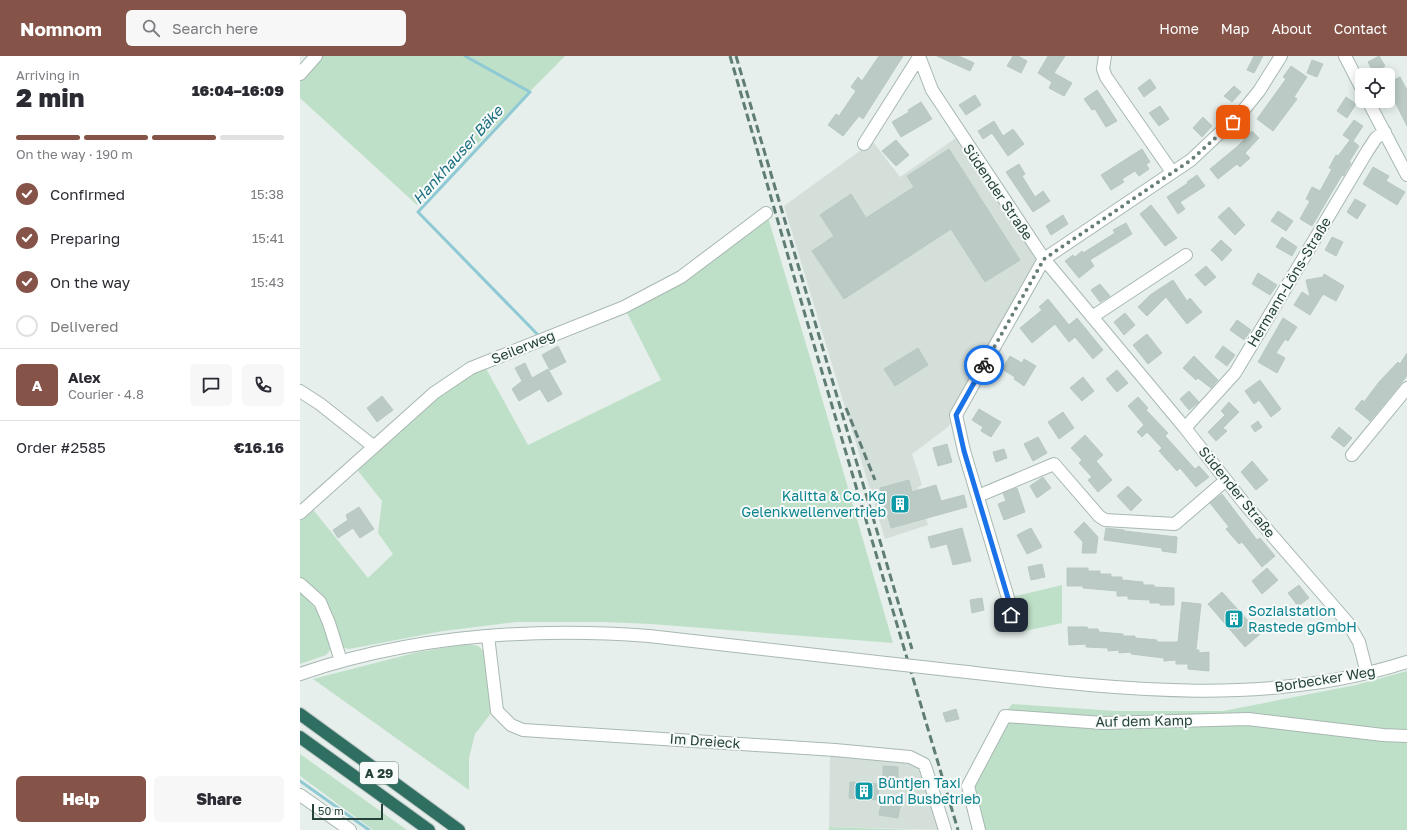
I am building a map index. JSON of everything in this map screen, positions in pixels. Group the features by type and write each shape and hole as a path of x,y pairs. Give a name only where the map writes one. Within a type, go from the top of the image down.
{"highway":[{"name":"A 29","path":"300,714 459,830"},
{"name":"A 29","path":"300,737 428,830"}],"street":[{"path":"300,74 316,56"},
{"name":"Südender Straße","path":"864,144 919,56"},
{"name":"Südender Straße","path":"919,56 932,90 940,103 1044,259 1185,428 1289,556 1348,623 1359,642 1367,673"},
{"path":"1105,56 1103,69 1106,77 1172,172"},
{"path":"1011,615 1008,598 956,415 1044,259 1191,160 1242,112 1259,91 1281,56"},
{"path":"1345,56 1355,75"},
{"path":"1372,108 1407,175"},
{"name":"Hermann-Löns-Straße","path":"1185,428 1235,373 1368,150 1376,138 1385,132"},
{"name":"Seilerweg","path":"300,513 372,446 434,393 470,368 624,307 646,296 681,277 766,213"},
{"path":"1092,317 1186,255"},
{"path":"1352,455 1407,388"},
{"path":"300,391 320,404 372,446"},
{"path":"978,496 1054,464 1099,516 1105,520 1175,524 1226,480"},
{"path":"300,584 320,602 342,661"},
{"name":"Borbecker Weg","path":"300,674 342,661 412,646 488,636 530,633 612,634 1113,688 1199,692 1243,690 1322,682 1367,673 1407,662"},
{"name":"Im Dreieck","path":"488,636 497,711 511,725 523,730 835,750 910,757 924,764 945,830"},
{"name":"Auf dem Kamp","path":"979,830 968,786 1005,716 1103,723 1248,719 1383,735 1407,736"},
{"path":"300,795 350,830"}],"shaded area":[{"path":"960,135 1044,259 948,427 912,454 922,485 918,487 928,525 885,539 784,206 865,147 870,138 900,177"},
{"path":"830,754 928,764 948,830 829,827"}],"green space":[{"path":"316,56 565,56 417,205 300,98 300,74"},
{"path":"767,214 893,643 651,624 605,622 517,622 443,631 349,649 341,647 300,581 300,518 311,507 368,578 393,554 378,533 382,501 355,467 434,393 483,363 528,445 661,380 624,307"},
{"path":"1062,585 1062,623 1025,631 1011,615 1008,598"},
{"path":"300,590 324,619 331,649 326,655 300,664"},
{"path":"467,644 478,646 486,653 492,712 475,734 469,758 469,790 313,679 418,652"},
{"path":"1407,671 1407,830 975,830 964,791 1004,715 1012,704 1116,711 1223,711 1356,685"},
{"path":"300,754 407,830 373,830 300,776"},
{"path":"829,827 919,830 829,830"}],"building":[{"path":"879,56 903,56 863,119 859,116 843,136 828,125 836,114 839,116 856,91 851,87 858,77 862,81"},
{"path":"937,56 959,56 974,63 970,71"},
{"path":"1013,56 1018,56 1027,61 1021,73 1007,66"},
{"path":"1048,56 1065,56 1054,73 1072,83 1064,96 1049,88 1052,82 1038,73"},
{"path":"1254,56 1263,56 1254,73 1247,70"},
{"path":"1379,56 1385,66 1382,68 1371,68 1368,62"},
{"path":"1312,60 1323,64 1317,77 1307,73"},
{"path":"1291,66 1307,77 1294,97 1297,99 1273,131 1257,119 1286,79 1283,77"},
{"path":"1400,77 1407,90 1407,126 1395,102 1395,80"},
{"path":"1150,79 1156,88 1144,97 1138,88"},
{"path":"1234,86 1241,92 1232,102 1224,96"},
{"path":"1097,90 1117,121 1106,127 1095,109 1092,110 1084,99"},
{"path":"975,95 981,105 966,115 959,105"},
{"path":"1346,97 1355,103 1347,118 1337,111"},
{"path":"921,102 932,119 901,137 892,122 909,112 908,110"},
{"path":"1160,106 1169,119 1159,126 1149,113"},
{"path":"1203,117 1212,126 1202,137 1193,128"},
{"path":"1354,120 1363,126 1353,141 1359,146 1349,162 1351,163 1344,176 1342,175 1312,226 1300,219 1310,201 1306,199 1312,187 1320,191 1332,169 1329,168 1336,155 1338,156 1350,140 1343,135"},
{"path":"994,121 1003,136 1013,129 1024,144 1008,156 992,133 983,139 978,131"},
{"path":"1252,131 1259,138 1245,153 1250,158 1240,167 1237,164 1218,179 1210,169 1238,146"},
{"path":"896,140 909,155 896,166 882,151"},
{"path":"949,149 1020,260 985,282 951,229 844,299 812,251 834,236 820,215 851,194 866,218 914,187 907,176"},
{"path":"1142,149 1150,162 1146,164 1149,169 1139,176 1135,171 1122,179 1124,182 1111,190 1101,175"},
{"path":"1019,164 1025,174 1022,176 1035,197 1043,191 1050,201 1033,212 1006,172"},
{"path":"1373,167 1389,176 1386,181 1405,192 1397,205 1363,184"},
{"path":"1197,175 1205,186 1180,202 1185,209 1178,214 1167,197"},
{"path":"1355,199 1366,205 1357,219 1347,212"},
{"path":"1151,205 1177,238 1165,246 1140,214"},
{"path":"1229,207 1245,225 1235,235 1218,217"},
{"path":"1278,211 1293,221 1286,231 1271,221"},
{"path":"1063,215 1068,224 1051,235 1046,226"},
{"path":"1126,223 1132,234 1090,260 1094,266 1079,278 1065,261 1073,255 1075,257 1082,251 1083,253 1115,233 1113,230"},
{"path":"1282,237 1297,247 1292,256 1276,247"},
{"path":"1332,237 1343,242 1336,256 1325,250"},
{"path":"1221,240 1232,250 1222,261 1211,250"},
{"path":"1206,266 1216,277 1205,286 1195,275"},
{"path":"1258,273 1277,285 1270,295 1252,284"},
{"path":"1324,274 1344,286 1336,301 1323,294 1310,315 1294,305 1302,292 1310,297 1306,280 1323,277"},
{"path":"1173,280 1187,301 1190,298 1202,312 1187,324 1166,297 1147,316 1138,307 1150,295"},
{"path":"1100,284 1110,296 1100,302 1091,290"},
{"path":"1048,299 1069,325 1077,318 1103,350 1093,359 1075,337 1069,342 1055,324 1032,343 1020,328 1042,310 1039,307"},
{"path":"1125,313 1135,325 1124,335 1114,322"},
{"path":"1283,318 1297,327 1288,341 1285,339 1276,353 1285,358 1277,373 1258,362"},
{"path":"1237,320 1251,330 1244,340 1230,330"},
{"path":"1147,334 1162,353 1148,364 1133,345"},
{"path":"558,346 566,362 550,370 542,355"},
{"path":"1223,346 1235,355 1227,366 1215,357"},
{"path":"918,348 928,365 895,386 884,369"},
{"path":"1407,353 1407,376 1370,421 1355,409 1362,400 1364,402 1379,382 1398,362 1400,364"},
{"path":"1010,356 1022,363 1024,359 1036,366 1024,386 1014,379 1015,377 1002,369"},
{"path":"1194,356 1218,380 1211,388 1198,378 1196,380 1183,368"},
{"path":"525,363 532,378 548,369 562,394 548,402 540,389 519,401 512,389 522,381 515,368"},
{"path":"1117,370 1128,383 1117,392 1106,379"},
{"path":"1083,377 1094,391 1082,401 1070,388"},
{"path":"1260,380 1281,409 1271,417 1259,400 1254,404 1245,391"},
{"path":"1189,391 1199,402 1189,410 1180,399"},
{"path":"382,396 393,410 377,422 367,408"},
{"path":"1138,397 1148,408 1146,410 1168,433 1165,436 1195,469 1199,466 1209,477 1196,487 1180,468 1177,471 1159,451 1162,448 1147,432 1142,437 1137,432 1144,425 1128,406"},
{"path":"1229,402 1239,412 1223,428 1227,431 1216,441 1208,432 1225,415 1221,411"},
{"path":"979,409 1001,422 991,437 981,431 983,427 972,420"},
{"path":"1063,412 1074,428 1059,439 1048,422"},
{"path":"1258,421 1262,427 1255,432 1251,426"},
{"path":"1339,427 1352,438 1344,447 1331,437"},
{"path":"1085,435 1103,455 1096,461 1112,480 1098,492 1088,480 1092,477 1079,463 1082,460 1071,448"},
{"path":"1038,437 1047,453 1033,461 1024,444"},
{"path":"947,444 952,462 938,466 933,448"},
{"path":"1004,449 1007,458 996,462 993,452"},
{"path":"1252,461 1268,480 1256,490 1241,472"},
{"path":"1043,477 1051,488 1037,498 1030,486"},
{"path":"909,480 912,492 936,485 941,501 964,495 967,507 891,528 880,488"},
{"path":"1128,486 1142,500 1131,511 1117,496"},
{"path":"1017,488 1025,512 1004,520 998,504 1006,501 1003,493"},
{"path":"1222,494 1257,540 1260,538 1275,556 1262,567 1242,542 1239,544 1226,529 1229,527 1210,503"},
{"path":"359,507 374,529 360,538 353,528 338,538 333,530 348,520 346,515"},
{"path":"1084,522 1098,537 1096,553 1082,553 1083,542 1074,532"},
{"path":"962,528 971,561 953,565 947,544 931,548 928,537"},
{"path":"1031,528 1042,547 1027,554 1017,535"},
{"path":"1106,528 1177,537 1176,553 1162,551 1162,548 1104,540"},
{"path":"1042,564 1045,577 1031,580 1028,567"},
{"path":"1067,568 1088,568 1088,571 1100,571 1100,574 1111,574 1111,577 1122,577 1122,580 1143,582 1143,585 1174,588 1174,605 1150,603 1150,600 1128,599 1128,596 1117,596 1117,591 1083,588 1083,586 1067,586"},
{"path":"1267,568 1278,580 1262,594 1252,581"},
{"path":"1299,585 1309,598 1298,606 1288,593"},
{"name":"Sozialstation Rastede gGmbH","path":"1222,592 1260,634 1245,647 1208,604"},
{"path":"982,598 984,610 972,613 970,600"},
{"path":"1182,602 1201,604 1196,650 1199,650 1199,653 1209,652 1209,671 1188,669 1188,664 1176,664 1176,660 1164,661 1164,658 1131,654 1131,652 1119,653 1119,650 1108,651 1108,648 1086,647 1086,644 1069,645 1068,627 1087,627 1088,629 1098,629 1099,632 1123,634 1123,636 1135,636 1135,638 1157,640 1157,642 1178,642"},
{"path":"956,709 959,719 946,722 943,713"},
{"path":"883,766 898,767 898,780 883,779"},
{"name":"Büntjen Taxi und Busbetrieb","path":"850,782 879,784 878,800 849,798"},
{"path":"882,798 901,801 898,818 879,815"}],"waterway":[{"name":"Hankhauser Bäke","path":"465,56 530,92 418,212 541,338"},
{"path":"300,781 369,830"}],"railway":[{"path":"730,56 958,830"},
{"path":"736,56 912,649"},
{"path":"846,408 875,480"}],"way so far":[{"path":"984,365 1044,259 1191,160 1233,122"}],"place":[{"name":"Kalitta & Co. Kg Gelenkwellenvertrieb","path":"900,504"},
{"name":"Sozialstation Rastede gGmbH","path":"1234,619"},
{"name":"Büntjen Taxi und Busbetrieb","path":"864,791"}],"route":[{"path":"984,365 956,415 964,451 1008,598 1011,615"}]}
